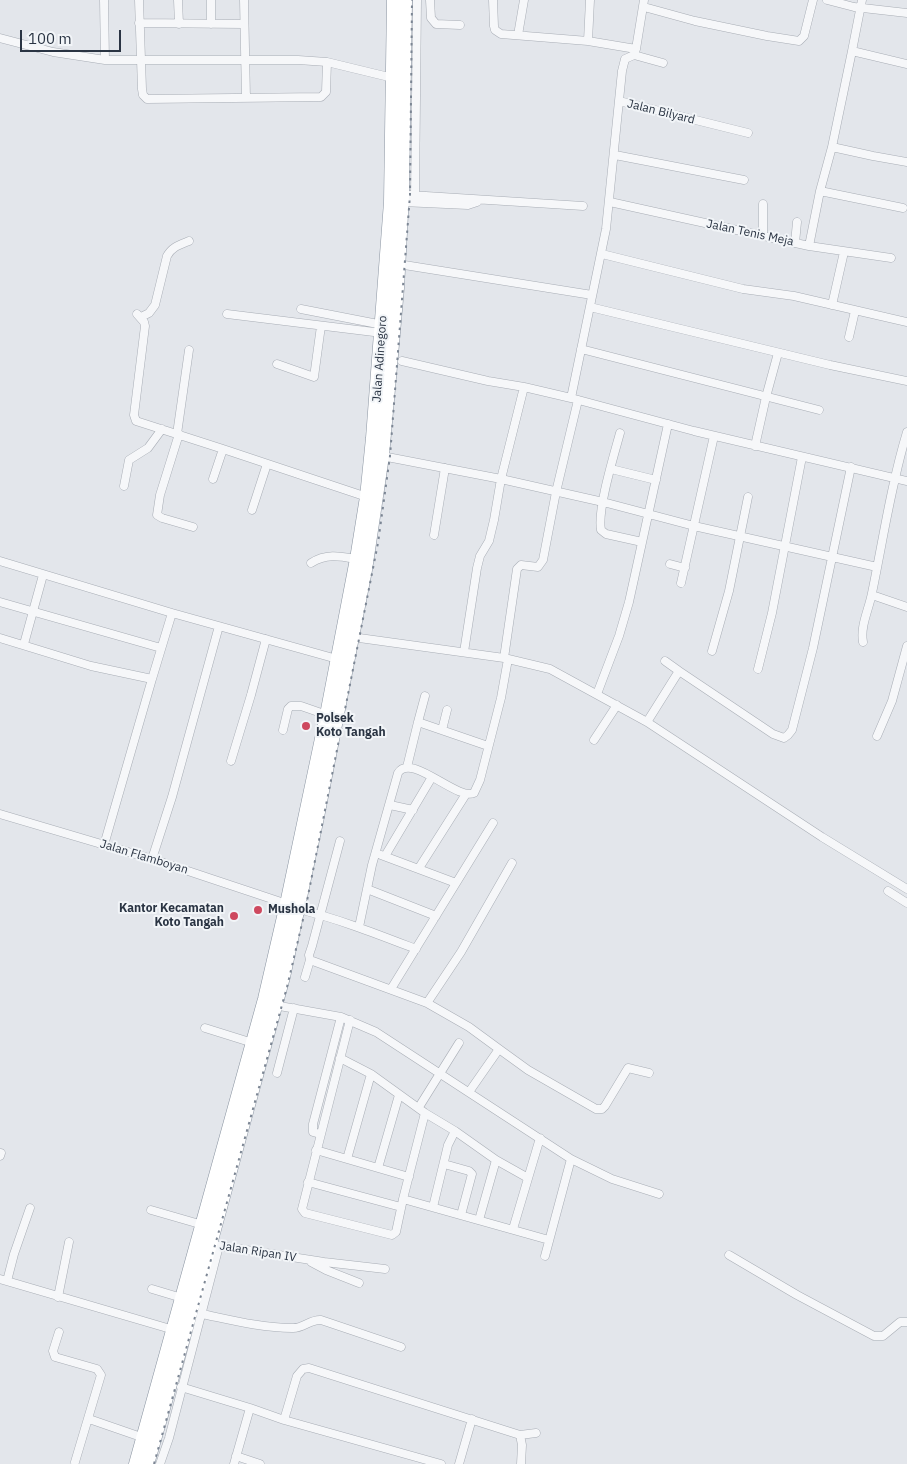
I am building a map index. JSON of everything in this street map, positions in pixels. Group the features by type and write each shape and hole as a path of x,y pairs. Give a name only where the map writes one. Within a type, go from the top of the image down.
{"highway":[{"name":"Jalan Adinegoro","path":"384,338 386,254 391,202 394,0"},
{"path":"136,1464 203,1225 231,1144 283,977 293,907 352,637 382,456 385,368 384,338 398,264 406,197 405,0"},
{"name":"Jalan Adinegoro","path":"293,907 337,659 357,559 385,368"},
{"path":"147,1464 215,1245 231,1144 253,1043 293,907"}],"street":[{"path":"104,0 105,60"},
{"path":"139,0 140,61 143,94 147,98 321,97 326,92 327,62"},
{"path":"178,0 179,24"},
{"path":"211,0 211,24"},
{"path":"244,0 246,98"},
{"path":"406,197 417,0"},
{"path":"430,0 431,18 436,24 460,25"},
{"path":"493,0 496,30 500,34 588,41 635,52 663,63"},
{"path":"518,35 524,0"},
{"path":"588,41 590,0"},
{"path":"407,766 466,794 472,795 476,790 501,698 517,569 523,565 538,567 542,563 574,399 581,349 602,254 610,202 619,101 625,59 635,52 644,3 695,21 798,41 804,36 813,0"},
{"path":"827,0 862,4 907,14"},
{"path":"808,246 832,147 862,4"},
{"path":"139,23 244,24"},
{"path":"0,38 53,52 105,60 246,59 327,62 393,78"},
{"path":"852,51 907,64"},
{"name":"Jalan Bilyard","path":"619,101 748,133"},
{"path":"832,147 907,162"},
{"path":"615,156 744,180"},
{"path":"820,191 903,208"},
{"path":"406,197 468,205 482,201 583,206"},
{"path":"406,197 429,199"},
{"name":"Jalan Tenis Meja","path":"610,202 808,246 891,258"},
{"path":"763,204 763,236"},
{"path":"795,243 797,222"},
{"path":"189,241 170,250 155,305 149,313 139,316 145,326 134,419 138,423 223,448 367,497"},
{"path":"832,305 844,252"},
{"path":"602,254 743,288 794,296 907,322"},
{"path":"398,264 592,295"},
{"path":"590,307 778,353 907,381"},
{"path":"301,308 384,338"},
{"path":"849,337 855,310"},
{"path":"227,314 321,326 384,338"},
{"path":"277,364 314,378 321,326"},
{"path":"581,349 819,410"},
{"path":"189,350 178,434 160,495 157,515 193,528"},
{"path":"755,446 778,353"},
{"path":"402,361 488,382 524,387 714,436 907,481"},
{"path":"464,652 477,568 480,556 489,541 499,498 501,479 524,387"},
{"path":"597,694 622,626 668,424"},
{"path":"124,486 129,460 148,448 162,429"},
{"path":"863,642 863,629 872,595 895,477 907,432"},
{"path":"620,433 603,502 600,521 602,532 642,542"},
{"path":"681,583 714,436"},
{"path":"213,479 223,448"},
{"path":"382,456 501,479 603,502 694,526 877,567"},
{"path":"758,669 772,613 802,457"},
{"path":"252,510 267,464"},
{"path":"665,661 766,729 780,737 786,737 792,730 808,666 851,467"},
{"path":"434,535 446,468"},
{"path":"611,469 656,480"},
{"path":"712,651 729,591 748,497"},
{"path":"312,563 318,558 329,556 357,559"},
{"path":"0,561 172,613 337,659"},
{"path":"670,564 684,568"},
{"path":"24,644 43,575"},
{"path":"872,595 907,607"},
{"path":"0,602 161,648"},
{"path":"104,844 172,613"},
{"path":"152,859 172,797 219,626"},
{"path":"352,637 464,652 550,669 647,722 822,837 907,889"},
{"path":"0,638 91,666 152,679"},
{"path":"231,761 266,639"},
{"path":"877,736 896,689 907,646"},
{"path":"647,722 679,672"},
{"path":"359,927 367,889 398,773 407,766 425,696"},
{"path":"594,740 617,705"},
{"path":"283,730 288,709 291,706 301,706 327,715"},
{"path":"442,730 447,710"},
{"path":"418,722 488,746"},
{"path":"385,856 432,777"},
{"path":"419,868 466,794"},
{"path":"390,805 413,810"},
{"name":"Jalan Flamboyan","path":"0,814 152,859 293,907 321,914 416,949"},
{"path":"391,989 493,823"},
{"path":"305,977 310,960 309,955 340,842"},
{"path":"376,854 419,868 456,884"},
{"path":"427,1003 461,952 512,863"},
{"path":"367,889 436,916"},
{"path":"888,891 907,903"},
{"path":"310,960 427,1003 469,1027 528,1070 596,1109 602,1109 605,1106 628,1068 649,1073"},
{"path":"274,1005 341,1017 385,1036 571,1159 612,1179 659,1194"},
{"path":"277,1073 294,1008"},
{"path":"320,1134 313,1132 313,1124 341,1017"},
{"path":"350,1020 301,1207 303,1211 394,1235 425,1113"},
{"path":"205,1028 253,1043"},
{"path":"419,1107 459,1043"},
{"path":"469,1092 499,1049"},
{"path":"340,1058 371,1074 425,1113 455,1131 496,1160 528,1178"},
{"path":"347,1159 371,1074"},
{"path":"378,1168 399,1095"},
{"path":"434,1208 448,1145 455,1131"},
{"path":"513,1229 540,1138"},
{"path":"316,1150 408,1177"},
{"path":"545,1256 571,1159"},
{"path":"479,1220 496,1160"},
{"path":"444,1164 469,1171 472,1174 461,1215"},
{"path":"308,1182 402,1203 434,1208 549,1240"},
{"path":"30,1208 4,1280 174,1330"},
{"path":"151,1210 203,1225"},
{"path":"58,1297 69,1242"},
{"path":"160,1464 169,1438 181,1387 202,1314 215,1245"},
{"name":"Jalan Ripan IV","path":"215,1245 385,1269"},
{"path":"729,1255 797,1295 874,1336 883,1336 900,1322 907,1322"},
{"name":"Jalan Ripan IV","path":"305,1259 326,1270 359,1283"},
{"path":"152,1289 182,1298"},
{"path":"202,1314 290,1328 302,1327 314,1320 321,1320 401,1347"},
{"path":"59,1332 53,1351 55,1357 59,1360 97,1369 101,1372 89,1419 74,1462"},
{"path":"284,1420 297,1376 303,1369 309,1368 520,1435 536,1433"},
{"path":"181,1387 284,1420 441,1464"},
{"path":"250,1408 235,1460 260,1464"},
{"path":"89,1419 144,1438"},
{"path":"458,1464 472,1419"},
{"path":"520,1435 522,1464"}],"railway":[{"path":"154,1464 287,987 305,911 378,543 390,456 410,195 412,0"}],"place":[{"name":"Polsek Koto Tangah","path":"306,726"},
{"name":"Mushola","path":"258,910"},
{"name":"Kantor Kecamatan Koto Tangah","path":"234,916"}]}
